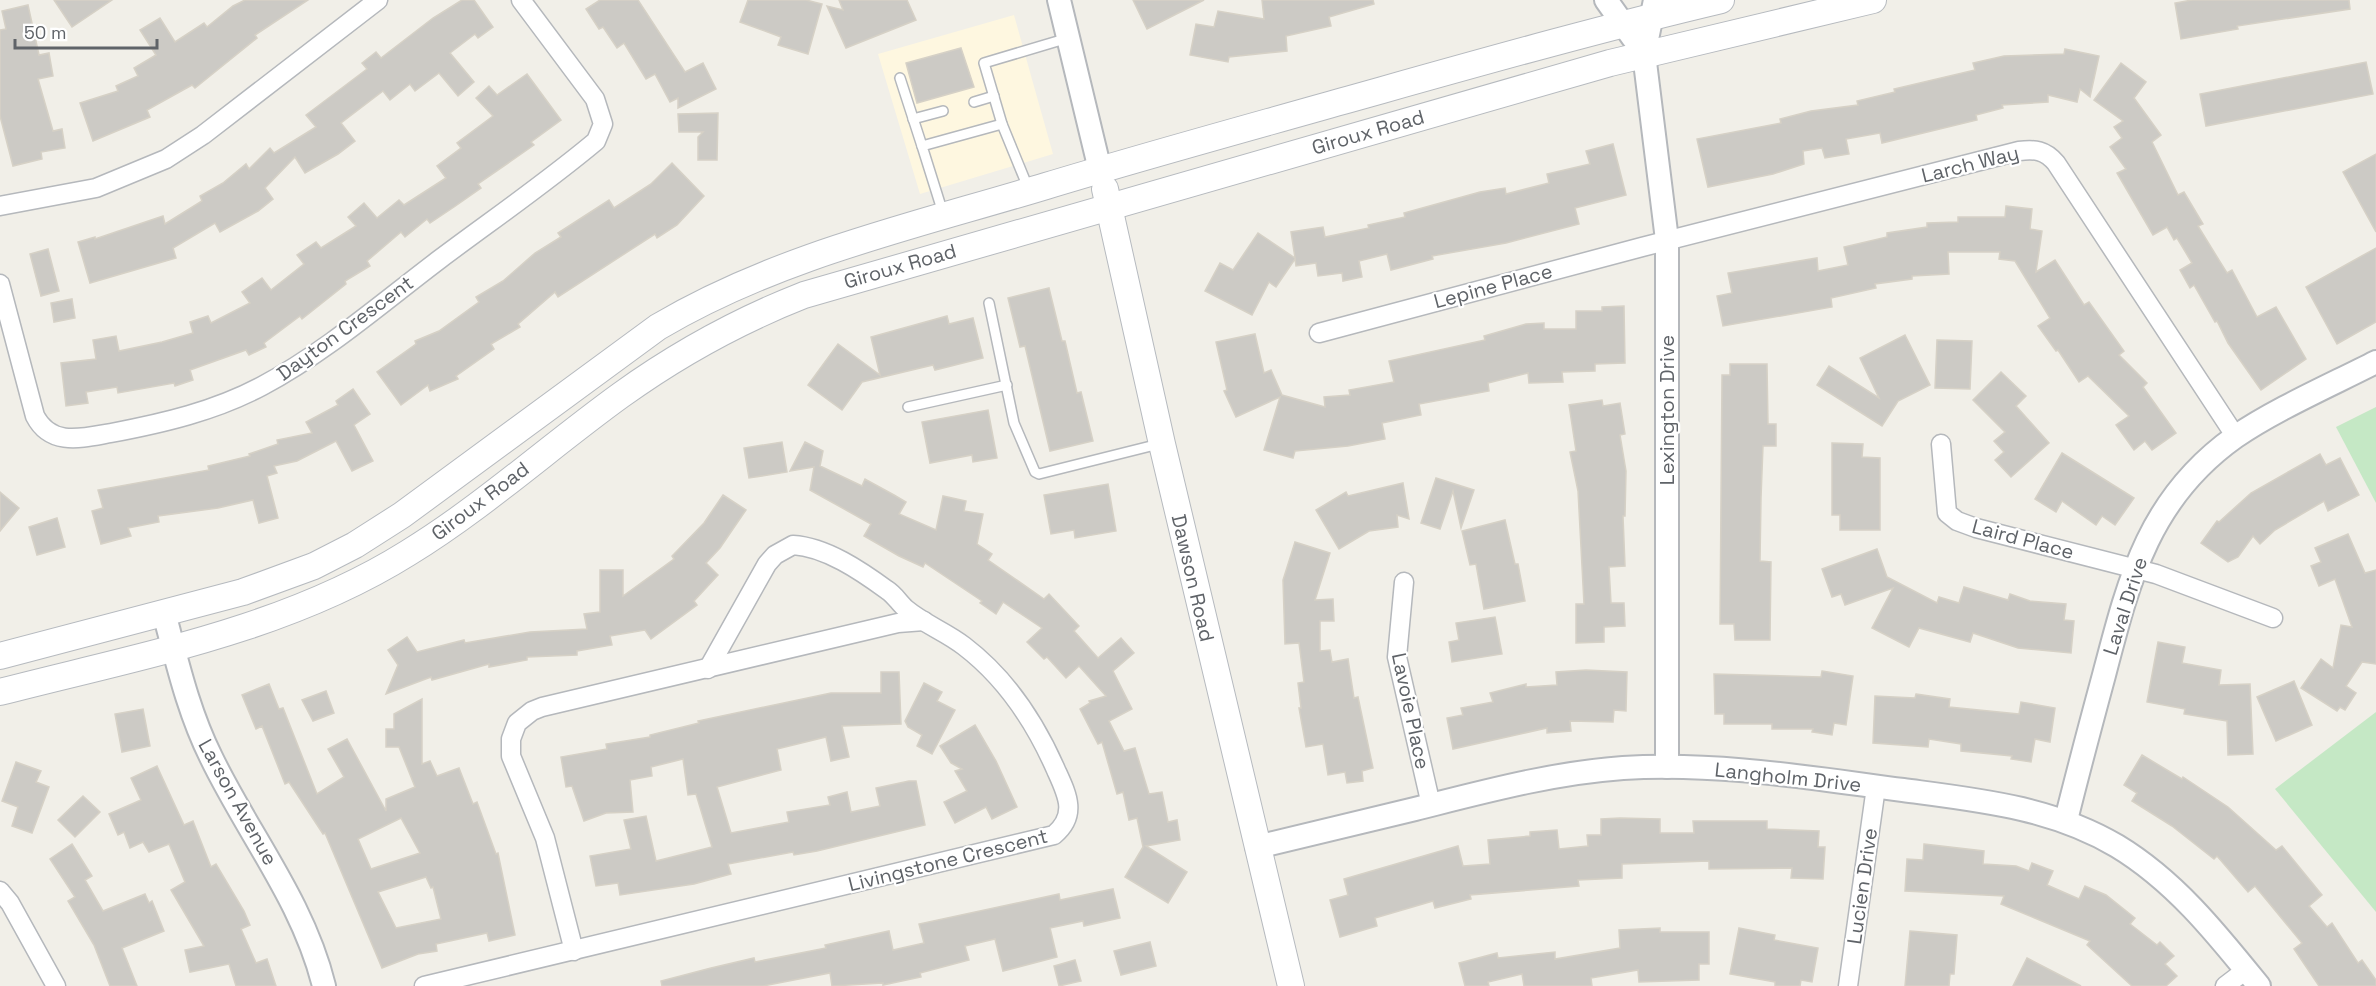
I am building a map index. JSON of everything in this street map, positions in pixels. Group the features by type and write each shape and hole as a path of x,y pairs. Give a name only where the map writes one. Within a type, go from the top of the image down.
{"main road":[{"name":"Giroux Road","path":"0,656 164,613 279,579 314,566 355,545 402,515 624,350 695,304 758,275 826,250 1100,170 1624,24 1654,8 1721,0"},
{"name":"Giroux Road","path":"0,692 173,647 286,614 330,594 398,559 448,526 638,383 679,356 740,322 838,284 1644,54 1873,0"},
{"name":"Dawson Road","path":"1100,170 1162,444 1291,986"}],"street":[{"path":"0,206 96,188 166,159 197,139 378,0"},
{"name":"Dayton Crescent","path":"0,284 35,416 48,433 59,438 78,439 166,422 209,409 262,386 333,340 596,141 603,124 595,99 521,0"},
{"path":"1059,0 1100,170"},
{"path":"1606,0 1644,54"},
{"path":"1644,54 1654,8"},
{"name":"Lexington Drive","path":"1644,54 1667,240 1666,767"},
{"name":"Larch Way","path":"1667,240 2019,151 2038,150 2048,154 2056,163 2236,437"},
{"name":"Lepine Place","path":"1319,333 1667,240"},
{"name":"Laval Drive","path":"2066,820 2134,568 2175,494 2193,473 2236,437 2376,362"},
{"name":"Laird Place","path":"1941,444 1945,508 1951,517 1976,528 2156,574 2273,618"},
{"name":"Livingstone Crescent","path":"424,986 1054,835 1062,828 1070,809 1066,792 1046,747 1022,708 986,665 964,646 907,610 888,591 821,551 793,545 775,555 767,564 708,669"},
{"name":"Lavoie Place","path":"1404,582 1397,657 1431,804"},
{"name":"Larson Avenue","path":"164,613 204,742 286,887 310,943 324,986"},
{"path":"574,951 545,838 511,756 513,730 524,717 542,707 898,623 924,621"},
{"name":"Langholm Drive","path":"1257,847 1431,804 1552,778 1622,768 1666,767 1760,772 1876,787 1997,803 2066,820 2118,847 2171,887 2205,921 2252,978"},
{"name":"Lucien Drive","path":"1848,986 1876,787"},
{"path":"0,891 10,903 56,986"},
{"path":"2225,986 2252,978"}],"lane":[{"path":"1030,191 1002,124 984,63 1068,38"},
{"path":"900,78 944,216"},
{"path":"974,102 994,96"},
{"path":"913,119 942,111"},
{"path":"922,146 1002,124"},
{"path":"990,303 1014,423 1028,459 1039,474 1162,444"},
{"path":"908,407 1007,385"}],"shaded area":[{"path":"1014,15 1053,154 920,194 878,54"}],"green space":[{"path":"2376,407 2376,503 2336,427"},
{"path":"2376,712 2376,912 2275,789"}],"building":[{"path":"54,0 112,0 72,27"},
{"path":"245,0 308,0 255,35 257,38 195,88 192,85 147,110 150,117 93,141 80,103 118,91 116,86 138,76 134,68 156,55 140,30 160,18 175,42 204,23 207,27 233,6"},
{"path":"462,0 474,0 493,27 478,38 475,34 450,53 474,82 458,96 439,73 415,91 410,84 390,100 383,91 341,123 355,141 305,173 295,157 265,188 273,199 258,211 220,232 215,223 173,248 176,258 90,283 78,242 95,237 95,239 163,216 165,224 202,201 200,196 223,183 246,164 249,169 270,148 274,153 316,127 306,115 367,69 362,63 376,52 381,58 433,18"},
{"path":"600,0 638,0 685,72 703,63 716,89 678,108 678,98 670,102 655,74 646,79 624,43 617,48 603,27 599,29 586,9"},
{"path":"748,0 806,0 822,4 808,54 778,45 781,37 740,22"},
{"path":"839,0 907,0 916,20 846,48 827,6 843,10"},
{"path":"1133,0 1204,0 1147,29"},
{"path":"1262,0 1373,0 1374,4 1329,17 1331,26 1286,36 1287,51 1229,57 1228,62 1190,55 1196,24 1214,27 1218,11 1264,19"},
{"path":"2192,0 2349,0 2350,9 2237,26 2238,29 2181,39 2175,3"},
{"path":"28,5 39,55 49,53 53,76 38,79 53,131 62,129 65,148 41,152 42,159 13,166 0,116 0,30 6,29 2,11"},
{"path":"961,48 974,87 917,103 906,63"},
{"path":"2065,49 2099,56 2090,97 2080,89 2077,102 2048,95 2048,102 2002,105 2003,108 1976,115 1977,120 1882,143 1880,133 1846,139 1849,154 1825,158 1822,148 1803,151 1804,164 1773,174 1708,187 1697,139 1781,123 1780,119 1811,111 1858,105 1857,101 1895,92 1894,89 1975,70 1973,63 2004,56 2064,54"},
{"path":"2366,62 2373,94 2206,126 2200,94"},
{"path":"2121,63 2146,82 2134,98 2161,135 2152,142 2178,195 2184,192 2203,224 2198,226 2227,273 2232,270 2257,317 2276,307 2306,359 2261,390 2228,343 2194,285 2190,288 2180,270 2192,263 2177,238 2174,240 2167,227 2153,235 2117,173 2126,169 2110,147 2122,138 2114,127 2123,121 2094,100"},
{"path":"527,74 561,120 531,142 534,145 478,184 481,188 454,207 430,223 427,219 405,237 401,232 367,261 370,266 345,281 346,284 302,319 300,316 264,343 266,347 249,355 246,350 190,370 193,380 175,386 174,383 118,393 117,387 86,392 88,403 66,406 61,363 96,359 93,340 116,336 119,351 193,333 190,322 208,316 211,323 250,303 242,292 262,278 271,290 304,264 297,255 316,242 321,248 356,226 348,217 364,203 377,218 399,200 404,205 446,178 437,166 461,148 457,143 493,116 476,98 489,86 497,95"},
{"path":"718,113 717,160 698,160 698,137 703,132 679,132 678,114"},
{"path":"1613,144 1626,195 1575,208 1579,224 1506,243 1432,256 1433,259 1391,270 1387,254 1359,261 1362,277 1343,281 1342,273 1318,276 1316,263 1296,266 1295,259 1276,287 1269,282 1252,315 1205,291 1220,263 1233,270 1258,233 1295,258 1291,232 1323,227 1325,237 1369,228 1368,225 1405,217 1404,213 1480,192 1505,188 1506,194 1549,183 1547,174 1590,164 1586,151"},
{"path":"2376,154 2376,232 2343,172"},
{"path":"672,163 704,196 677,225 657,238 655,234 558,297 555,292 518,324 520,327 491,344 494,349 456,376 458,379 430,391 428,385 401,405 377,372 416,344 415,341 439,331 479,302 476,297 503,281 535,253 561,237 558,233 609,200 614,208 651,184"},
{"path":"2006,206 2032,209 2030,229 2042,231 2036,272 2055,260 2084,305 2089,302 2124,351 2119,355 2147,383 2143,387 2176,433 2152,450 2145,441 2134,450 2116,425 2129,416 2088,376 2079,382 2058,350 2056,351 2038,326 2050,318 2015,261 1999,259 2000,252 1948,252 1949,274 1912,276 1912,279 1875,284 1876,288 1831,298 1832,307 1723,326 1717,296 1732,293 1728,273 1817,258 1818,271 1848,265 1844,247 1887,237 1887,233 1927,227 1927,223 1958,222 1958,217 2005,217"},
{"path":"2376,248 2376,322 2337,344 2306,287"},
{"path":"48,249 59,291 41,296 30,254"},
{"path":"1049,288 1062,341 1065,341 1077,393 1081,392 1093,441 1050,451 1025,346 1020,347 1008,298"},
{"path":"72,299 75,318 54,322 51,303"},
{"path":"1624,306 1625,363 1595,364 1595,371 1562,372 1563,382 1529,383 1528,373 1488,383 1489,391 1419,404 1421,415 1382,423 1385,439 1348,446 1295,451 1293,458 1264,450 1280,397 1236,417 1224,391 1227,390 1216,342 1255,334 1264,373 1271,370 1282,395 1325,407 1324,397 1350,395 1349,390 1394,382 1389,361 1485,340 1484,336 1526,324 1544,323 1544,329 1576,329 1576,311 1602,311 1602,307"},
{"path":"947,316 949,324 973,318 983,358 935,370 933,365 862,382 842,410 808,385 838,344 880,375 871,337"},
{"path":"1905,335 1930,385 1898,401 1882,426 1817,385 1829,366 1879,398 1860,358"},
{"path":"1937,340 1972,341 1970,389 1935,388"},
{"path":"1730,364 1767,364 1768,424 1776,424 1776,446 1763,446 1761,498 1760,561 1771,562 1770,640 1735,640 1734,624 1720,624 1722,375 1730,375"},
{"path":"2001,372 2026,396 2016,406 2049,443 2011,477 1995,460 2004,452 1994,441 2005,432 1973,400"},
{"path":"353,389 370,414 354,425 373,461 352,471 336,441 297,461 274,466 277,473 267,476 278,518 259,523 253,500 218,508 158,516 159,522 128,528 131,536 101,544 92,511 103,508 98,490 209,470 208,466 250,456 249,454 278,444 277,440 312,433 306,422 338,405 336,401"},
{"path":"1602,400 1603,406 1620,403 1625,434 1620,435 1626,471 1625,516 1623,516 1625,566 1609,567 1611,603 1624,603 1625,626 1604,627 1604,642 1576,643 1576,604 1584,604 1578,491 1570,452 1576,451 1569,405"},
{"path":"988,410 997,458 973,462 972,455 930,463 922,422"},
{"path":"782,442 787,472 749,478 744,448"},
{"path":"805,442 823,451 820,466 862,486 865,479 906,502 899,514 936,530 943,496 966,501 964,511 983,514 977,544 992,554 988,560 1044,599 1049,594 1079,626 1074,631 1098,658 1121,638 1134,653 1113,671 1132,709 1109,721 1124,751 1135,748 1149,794 1162,792 1168,822 1177,820 1180,840 1146,846 1187,872 1168,903 1125,877 1143,847 1137,818 1129,820 1123,792 1117,794 1102,742 1098,744 1080,709 1090,703 1089,701 1106,696 1079,666 1066,678 1047,657 1044,659 1027,642 1042,628 1003,602 996,614 980,603 982,601 925,563 923,567 864,536 871,524 810,490 814,467 790,471"},
{"path":"1832,443 1863,444 1862,457 1880,458 1880,530 1840,530 1840,515 1832,515"},
{"path":"2062,453 2134,498 2115,525 2102,516 2096,525 2062,501 2056,512 2035,499"},
{"path":"2320,454 2326,465 2340,458 2359,495 2328,511 2324,501 2275,530 2260,544 2253,536 2238,557 2228,562 2201,543 2217,521 2219,522 2251,493"},
{"path":"1436,478 1474,490 1461,528 1453,491 1440,529 1421,523"},
{"path":"1403,483 1409,519 1397,515 1398,527 1369,531 1339,549 1316,510 1346,492 1348,496"},
{"path":"1108,484 1116,531 1075,538 1074,530 1051,534 1044,495"},
{"path":"0,492 19,508 0,531"},
{"path":"723,495 746,510 720,548 706,563 718,575 694,601 697,605 651,639 645,630 610,636 612,645 577,651 577,655 527,657 527,660 489,667 489,664 432,680 431,677 386,694 398,665 388,650 407,637 417,652 464,640 465,643 530,632 587,629 584,614 600,612 600,570 623,570 623,596 674,559 672,556 704,523"},
{"path":"57,518 65,547 37,555 29,527"},
{"path":"1505,520 1515,564 1518,564 1525,601 1484,609 1476,564 1470,565 1462,531"},
{"path":"2348,534 2365,573 2376,570 2376,664 2362,662 2346,686 2356,693 2345,710 2340,707 2337,711 2301,688 2321,659 2333,668 2341,625 2352,627 2335,579 2319,586 2311,566 2321,562 2315,548"},
{"path":"1295,542 1330,553 1315,600 1333,599 1334,621 1320,621 1320,651 1330,650 1332,662 1348,659 1354,698 1358,697 1373,768 1362,771 1363,781 1347,783 1345,772 1328,775 1323,744 1306,747 1299,708 1301,708 1298,683 1304,682 1299,643 1285,644 1283,580"},
{"path":"1877,549 1887,577 1937,603 1939,597 1959,603 1964,587 2008,600 2010,594 2030,601 2066,604 2064,620 2074,621 2071,653 2018,648 1973,633 1970,642 1919,628 1909,647 1872,628 1893,588 1845,605 1841,594 1832,597 1822,569"},
{"path":"1495,617 1502,654 1452,662 1449,642 1459,640 1456,623"},
{"path":"2158,642 2185,647 2182,663 2221,670 2219,685 2250,684 2253,754 2228,755 2227,721 2184,714 2185,709 2147,702"},
{"path":"1586,670 1627,672 1626,711 1614,710 1613,722 1570,721 1571,731 1547,733 1547,728 1453,749 1447,718 1463,715 1461,708 1493,702 1490,693 1526,684 1526,687 1557,685 1556,672"},
{"path":"1822,671 1853,676 1846,725 1834,723 1832,735 1812,732 1813,729 1772,729 1772,724 1724,724 1724,714 1715,714 1714,674 1821,677"},
{"path":"881,672 899,672 901,724 842,726 849,757 831,761 826,737 777,749 781,770 717,787 731,833 789,822 787,812 830,805 828,797 847,792 851,812 880,806 876,788 909,781 916,781 925,825 817,851 794,855 793,852 728,864 731,874 694,884 620,895 618,883 596,886 590,856 631,849 624,820 646,816 656,861 712,847 696,794 688,795 683,759 651,767 652,776 630,780 633,812 606,813 584,821 572,786 566,787 561,757 607,749 606,744 650,737 650,735 699,723 698,721 831,693 881,693"},
{"path":"2294,681 2312,725 2276,741 2257,697"},
{"path":"924,683 942,692 937,701 955,710 932,754 917,746 922,735 908,727 905,721"},
{"path":"269,684 279,709 283,708 317,794 344,777 328,749 347,739 386,811 386,799 415,787 399,747 386,747 386,729 394,729 394,714 422,699 422,764 430,761 437,776 459,768 473,804 477,802 496,854 498,853 515,935 489,941 487,933 436,944 437,951 418,954 382,968 325,833 323,834 289,782 285,784 262,726 256,729 242,695","holes":["401,818 420,853 371,869 358,839","426,877 431,888 433,887 441,919 396,928 378,892"]},
{"path":"326,691 334,713 313,721 302,700"},
{"path":"1916,694 1950,699 1949,707 2019,714 2021,702 2055,708 2050,742 2035,739 2031,762 2011,759 2012,756 1961,751 1961,744 1929,739 1928,747 1873,743 1875,696 1915,698"},
{"path":"143,709 150,746 122,752 115,714"},
{"path":"975,725 996,761 1017,807 992,819 986,807 955,823 944,802 967,791 955,771 962,769 951,763 940,746"},
{"path":"2142,755 2182,779 2183,777 2228,807 2276,850 2282,846 2322,895 2309,906 2327,927 2332,923 2358,963 2362,960 2376,980 2376,986 2319,986 2294,949 2302,943 2255,886 2248,892 2217,856 2214,859 2172,826 2132,801 2137,793 2124,785"},
{"path":"16,762 41,771 36,782 49,787 32,833 12,826 18,807 2,801"},
{"path":"157,766 184,825 193,821 211,867 216,864 244,911 250,925 241,929 256,963 267,959 276,986 236,986 229,964 190,972 185,950 204,946 171,890 185,882 169,844 149,852 143,842 130,848 124,832 118,835 109,814 141,800 131,778"},
{"path":"83,796 100,812 75,837 58,820"},
{"path":"1601,819 1660,819 1660,833 1694,833 1693,821 1767,821 1767,829 1819,831 1818,847 1825,847 1823,879 1791,878 1792,868 1709,869 1709,861 1622,864 1622,878 1578,880 1579,886 1470,895 1471,899 1435,908 1433,901 1375,918 1377,926 1340,937 1330,900 1348,895 1344,879 1458,846 1463,866 1490,864 1488,840 1530,836 1530,832 1557,830 1559,849 1588,846 1587,835 1601,835"},
{"path":"72,844 92,876 85,880 103,911 145,894 149,903 152,901 164,931 122,948 137,986 110,986 94,945 68,901 75,897 50,859"},
{"path":"1924,844 1984,851 1983,864 2016,866 2029,871 2032,863 2053,871 2047,885 2079,899 2085,886 2106,895 2135,918 2130,924 2157,945 2160,942 2174,956 2165,964 2177,976 2166,986 2132,986 2087,945 2090,941 2001,904 2004,896 1905,891 1907,859 1923,860"},
{"path":"1113,889 1120,918 1084,926 1083,921 1050,928 1057,957 1003,971 995,939 965,946 969,960 920,973 921,977 883,985 883,983 832,986 830,973 763,986 662,986 661,981 711,968 754,958 755,962 826,948 825,945 889,931 893,950 924,943 919,924 1059,894 1060,900"},
{"path":"1660,928 1660,932 1709,932 1709,964 1699,964 1699,980 1639,982 1638,970 1591,978 1592,986 1524,986 1522,974 1488,982 1489,986 1465,986 1459,963 1497,953 1498,958 1555,952 1555,959 1620,948 1619,930"},
{"path":"1739,928 1775,935 1774,940 1818,948 1812,982 1801,980 1800,986 1775,986 1775,982 1730,974"},
{"path":"1910,931 1957,935 1954,974 1950,974 1949,986 1905,986"},
{"path":"1150,942 1156,966 1121,975 1114,951"},
{"path":"2027,958 2081,986 2013,986"},
{"path":"1075,960 1081,981 1059,986 1054,966"}]}
